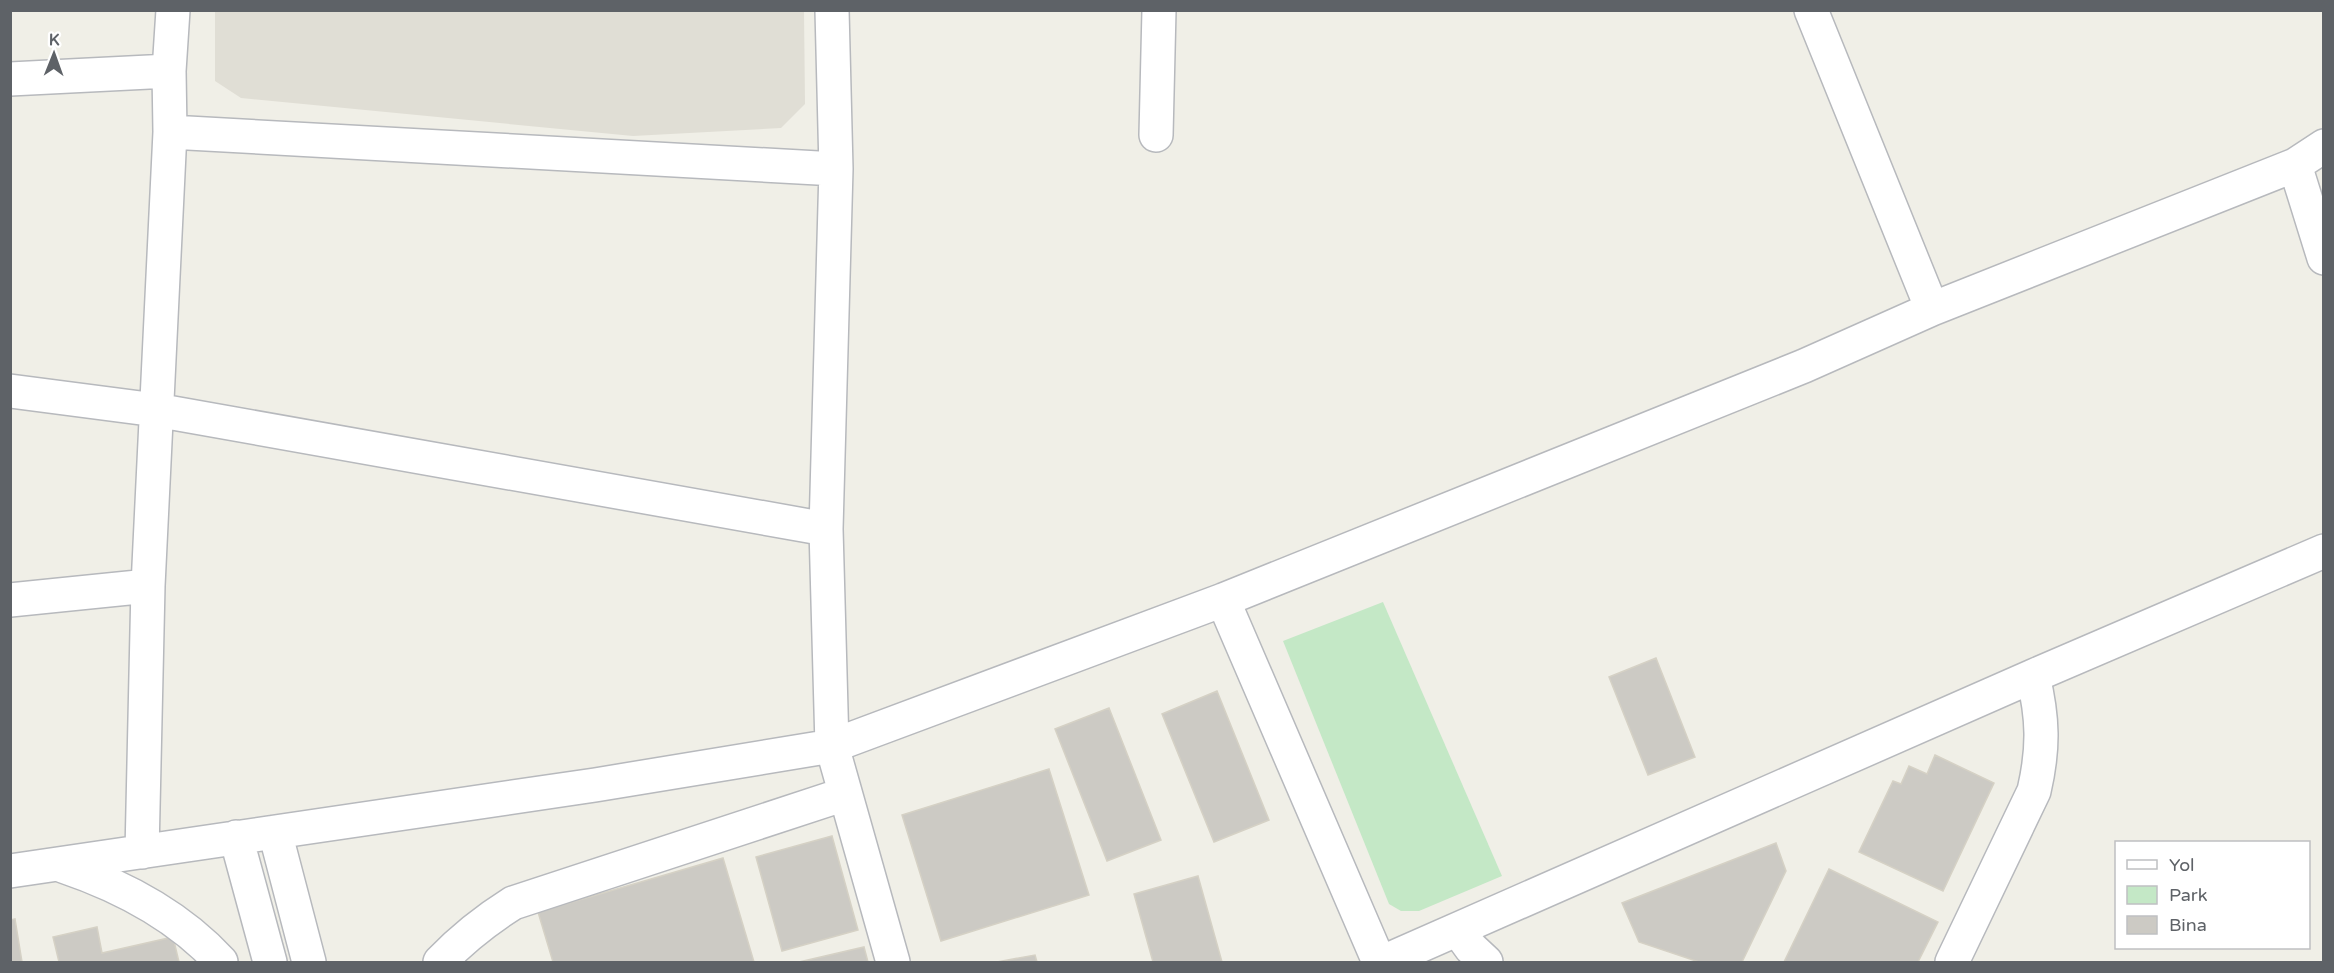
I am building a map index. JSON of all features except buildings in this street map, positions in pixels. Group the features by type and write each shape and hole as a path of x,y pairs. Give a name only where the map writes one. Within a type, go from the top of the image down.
{"street":[{"path":"142,852 148,586 170,132 169,71 173,10"},
{"path":"832,10 836,168 826,528 832,746 893,963"},
{"path":"1156,135 1159,10"},
{"path":"1811,10 1932,309"},
{"path":"10,78 169,71"},
{"path":"170,132 836,168"},
{"path":"10,871 595,785 832,746 1223,600 1804,366 1932,309 2295,165 2324,146"},
{"path":"2295,165 2324,258"},
{"path":"10,391 156,410 826,528"},
{"path":"1223,600 1381,963 2032,676 2324,551"},
{"path":"10,600 148,586"},
{"path":"1952,963 2034,790 2041,762 2042,733 2040,704 2032,676"},
{"path":"440,963 458,943 484,921 513,903 845,794"},
{"path":"275,832 309,963"},
{"path":"236,837 270,963"},
{"path":"59,864 94,876 159,911 189,933 221,963"},
{"path":"1458,930 1486,963"}],"shaded area":[{"path":"215,11 804,11 805,104 781,128 633,136 241,98 215,81"}],"green space":[{"path":"1383,602 1502,876 1419,911 1401,911 1389,904 1283,641"}]}
